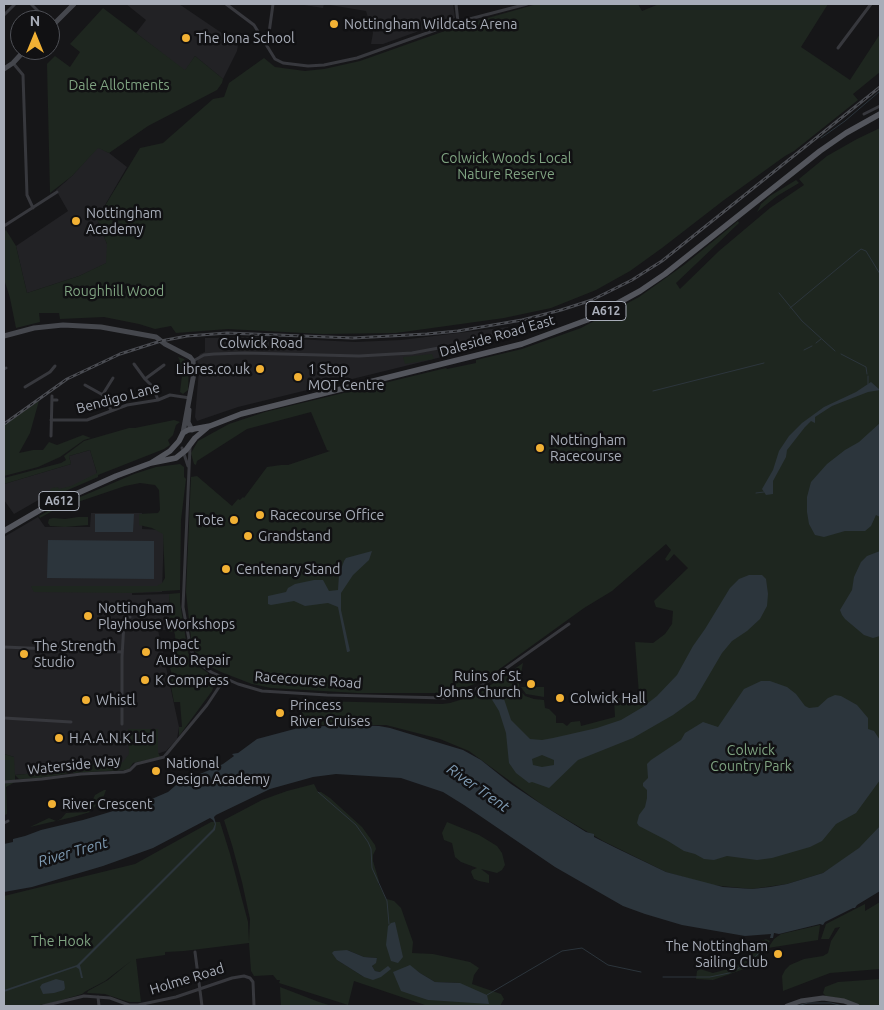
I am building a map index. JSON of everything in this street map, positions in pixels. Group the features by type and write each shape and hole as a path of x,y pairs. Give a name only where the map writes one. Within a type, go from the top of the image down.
{"main road":[{"name":"Daleside Road East","path":"183,433 188,430 210,426 240,414 522,344 587,320 640,291 665,274 820,151 846,133 880,114"},
{"name":"Daleside Road East","path":"186,449 195,438 210,426"},
{"path":"193,430 195,438"},
{"path":"183,433 179,442 186,449"},
{"name":"A612","path":"4,531 52,504 151,462 170,451 179,442"},
{"name":"A612","path":"151,462 176,458 186,449"}],"street":[{"path":"4,15 15,4"},
{"path":"60,17 74,4"},
{"path":"226,4 249,20 263,38 272,56 280,62 296,66 318,66 364,56 458,22 526,4"},
{"path":"263,38 269,32 273,4"},
{"path":"456,4 458,22"},
{"path":"838,48 871,4"},
{"path":"4,69 16,60"},
{"path":"13,63 23,75 27,196 33,208"},
{"path":"865,113 880,106"},
{"path":"4,226 57,192"},
{"path":"4,336 34,328 56,325 101,327 152,336 190,357 193,361 194,373 188,422 193,430"},
{"name":"Colwick Road","path":"193,361 204,355 223,354 356,356 442,348 441,355"},
{"path":"145,379 161,365"},
{"path":"25,387 50,372 55,366"},
{"path":"135,367 155,390 158,400"},
{"path":"103,395 112,380 106,379"},
{"path":"85,385 103,395 111,410"},
{"path":"86,392 89,388"},
{"name":"Bendigo Lane","path":"51,420 80,421 130,404 158,400 174,395 190,398"},
{"name":"Bendigo Lane","path":"51,436 52,398 57,400"},
{"path":"183,433 185,416 189,407"},
{"path":"46,430 51,430"},
{"name":"Racecourse Road","path":"186,449 186,461 189,467"},
{"name":"Racecourse Road","path":"186,449 189,467 183,607 188,643 195,658 203,666 225,678 262,691 350,696 445,698 456,696 481,686 569,624"},
{"path":"176,458 186,461"},
{"path":"122,724 122,652 125,617 130,617"},
{"path":"4,647 122,652"},
{"name":"Waterside Way","path":"4,782 42,780 81,774 124,772 140,763 164,757 207,705 225,678"},
{"path":"4,718 71,722"},
{"path":"195,952 202,1006"},
{"name":"Holme Road","path":"43,1006 78,997 110,998 129,1004 150,1004 232,978 244,976 250,978 253,982 254,1006"},
{"path":"98,997 99,1006"},
{"path":"787,1006 801,1001 823,998 844,1001 857,1006"}],"shaded area":[{"name":"The Iona School","path":"126,4 179,4 238,44 237,51 223,79 195,56 185,71 136,33 146,20"},
{"path":"304,4 324,4 323,8"},
{"path":"324,4 453,4 455,18 383,44 371,44 373,33 366,11"},
{"name":"Nottingham Academy","path":"98,147 127,167 97,219 107,244 107,263 79,276 27,293 16,246 68,211 56,190 72,176"},
{"path":"508,327 510,337 482,341 457,348 450,355 238,407 197,421 195,417 199,370 197,359 200,354 205,352 205,338 255,337 355,342 401,340"},
{"path":"90,450 98,477 42,498 14,514 4,500 4,484 71,464 69,456"},
{"path":"91,513 142,513 142,529 164,530 162,592 132,593 132,595 169,594 170,618 168,630 158,630 179,727 177,739 166,751 131,762 127,766 14,775 14,757 4,754 4,537 38,517 45,527 90,527"}],"green space":[{"name":"Colwick Woods Local Nature Reserve","path":"537,4 638,4 642,11 659,4 828,4 801,47 850,80 880,34 880,72 853,94 858,100 794,151 724,200 630,271 596,290 551,308 504,318 396,333 323,334 228,329 176,333 171,326 155,329 104,317 60,319 59,313 39,313 40,322 16,328 4,279 4,232 6,230 16,246 27,293 79,276 106,263 107,244 97,219 140,148 163,143 213,99 224,97 229,83 264,58 275,67 305,71 324,69 360,61 456,27"},
{"name":"Dale Allotments","path":"103,8 185,70 195,56 223,79 217,90 148,126 109,153 98,148 72,176 50,193 47,64 51,60 60,60 70,67 80,52 70,44"},
{"name":"Colwick Country Park","path":"880,128 880,826 854,853 823,873 787,884 752,889 711,885 666,872 603,841 544,806 469,751 440,739 386,725 305,725 302,712 315,701 450,703 476,695 523,663 519,684 520,690 525,696 544,700 545,708 549,709 556,716 556,723 563,723 567,726 571,722 580,721 581,726 615,717 614,699 639,694 635,642 653,643 665,634 672,624 673,611 656,607 654,601 688,568 674,554 669,560 665,559 671,550 666,544 612,591 584,608 483,681 449,693 357,693 271,688 252,684 221,672 207,665 195,652 191,638 186,592 191,477 197,476 232,506 238,499 244,498 267,467 288,465 330,451 327,450 311,412 247,429 197,461 196,465 191,453 198,441 229,424 265,412 446,368 476,363 476,360 522,349 581,328 639,297 684,265 738,221 739,223 676,283 680,289 719,251 770,208 804,185 799,179 827,156"},
{"path":"796,180 799,183 777,196 757,212 761,204 770,196"},
{"path":"432,354 434,359 405,364 403,357"},
{"path":"178,357 184,359 189,368 188,390 183,394 180,392 182,375 178,367 180,361"},
{"path":"40,397 30,433 19,453 43,450 49,442 57,445 83,435 91,438 84,440 60,457 38,467 4,476 4,424"},
{"path":"174,420 180,422 176,425 173,435 168,440 170,445 164,449 98,475 98,477 61,493 52,494 50,490 52,488 58,487 59,489 71,486 97,473 90,450 69,456 71,464 4,484 4,478 61,463 66,460 64,456 84,441 129,428"},
{"path":"180,464 184,467 184,477 186,479 181,520 180,590 132,593 34,592 31,586 157,586 162,583 165,578 163,534 152,528 139,525 139,514 158,513 160,510 159,490 155,485 140,483 125,486 54,510 40,518 39,516 134,474 156,467"},
{"path":"88,517 88,525 65,527 50,526 48,523 49,519 53,518"},
{"path":"180,593 188,653 198,666 208,673 208,677 215,682 212,691 179,736 179,727 182,727 180,702 174,702 169,676 172,675 170,668 177,664 175,635 174,631 169,632 168,630 170,618 169,594"},
{"path":"521,687 544,687 544,697 526,694"},
{"path":"128,729 158,729 158,752 160,757 133,763 129,769 124,770 73,773 73,765 123,762 129,754"},
{"path":"4,754 14,757 15,775 15,782 6,787 7,814 5,815"},
{"path":"69,770 69,773 44,778 19,779 15,775"},
{"name":"The Hook","path":"314,784 318,792 330,798 362,827 375,845 373,861 378,883 387,901 387,899 394,901 401,908 413,942 412,953 433,954 470,962 479,968 474,975 472,984 501,994 504,999 500,1006 428,1006 354,981 348,1005 279,983 280,980 277,980 273,975 254,976 251,971 249,943 165,952 165,955 136,959 141,1002 129,1002 105,994 87,993 108,980 131,961 105,981 82,994 48,1004 4,1006 4,896 135,864 211,822 220,822 248,922 249,942 250,919 242,882 224,820 262,800","holes":["347,950 364,957 377,958 372,966 375,971 380,972 364,977 337,960","410,966 435,982 460,983 441,1000 428,1000"]},
{"path":"106,790 103,798 90,812 56,821 61,819 66,813 87,812 95,795"},
{"path":"49,818 56,821 30,827"},
{"path":"447,822 479,835 497,846 502,853 505,865 502,870 497,873 481,869 489,875 489,883 474,879 471,872 477,868 461,862 455,857 452,843 444,840 442,833"},
{"path":"880,902 880,969 830,973 783,991 782,976 790,965 804,959 823,956 828,953 831,941 840,927 835,928 829,939 821,939 826,924 865,904 865,911"},
{"path":"820,925 818,940 768,948 774,939 781,934"},
{"path":"766,939 770,941 755,963 713,980 696,979 697,971 700,969 713,973 728,969 745,961 759,942"},
{"path":"880,979 880,1006 860,1006 843,999 826,996 823,993 825,987 838,982"},
{"path":"280,987 319,1002 332,1006 281,1006"}],"water":[{"path":"871,382 880,390 868,392 832,406 815,417 815,423 811,421 805,427 787,450 786,457 773,481 773,494 766,495 762,489 773,470 779,451 789,436 802,423 824,407 856,392"},
{"path":"880,423 880,517 876,515 871,526 865,531 845,531 824,537 815,535 809,524 807,512 807,497 811,482 827,464 859,442"},
{"path":"95,514 134,514 133,532 95,532"},
{"path":"48,540 154,541 154,579 47,578"},
{"path":"372,551 369,560 353,575 341,593 341,610 350,651 347,652 338,607 328,603 305,606 294,601 268,604 268,596 286,592 288,588 295,584 314,580 323,580 329,591 338,590 339,575 346,558"},
{"path":"880,551 880,636 873,638 864,635 845,619 840,610 852,590 854,577 861,562 867,556"},
{"path":"749,575 762,575 766,579 767,606 760,619 732,641 722,653 695,699 673,715 633,738 578,760 549,788 532,782 529,783 516,773 509,763 506,733 499,711 491,698 495,693 504,699 511,720 530,739 542,740 553,738 597,728 621,720 657,696 677,675 730,588 739,579","holes":["542,755 554,760 554,765 542,767 533,765 532,759"]},
{"path":"761,681 770,681 787,687 809,708 818,707 828,698 835,695 841,696 857,705 868,718 868,729 874,731 880,740 880,780 856,813 836,824 822,841 810,847 772,858 757,860 727,856 714,860 704,859 684,851 639,826 637,823 639,815 645,807 647,798 647,790 643,783 648,778 647,764 681,740 685,733 703,722 718,727 744,689"},
{"name":"River Trent","path":"349,725 390,728 463,750 481,760 511,784 544,806 586,832 594,834 594,837 666,872 723,887 752,889 770,887 823,873 859,848 880,826 880,891 855,908 825,922 823,925 820,924 779,934 774,933 773,938 770,938 771,934 745,936 682,925 623,906 555,867 443,792 401,778 336,774 313,777 270,789 216,815 214,817 216,824 215,830 80,965 83,978 81,978 79,969 76,967 4,992 4,990 77,965 213,829 215,824 210,818 153,848 103,866 32,887 4,892 4,844 41,830 147,801 168,792 182,780 184,781 223,764 234,756 232,754 238,753 257,739 302,727"},
{"path":"395,922 403,957 398,963 391,961 386,945 388,926"},
{"path":"347,950 364,957 377,958 376,963 372,966 375,971 380,972 388,966 391,969 381,977 373,980 364,977 337,960 332,953 334,951"},
{"path":"410,965 435,982 460,983 487,995 489,1004 428,1000 401,991 393,972"},
{"path":"56,979 64,981 64,990 43,994 40,987 42,984"}],"waterway":[{"path":"821,138 845,121 880,91"},
{"path":"790,308 861,249 866,251 880,274"},
{"path":"779,293 802,321 835,351"},
{"path":"816,343 821,339"},
{"path":"804,350 812,346"},
{"path":"841,354 866,367 867,374"},
{"path":"653,391 764,363"},
{"path":"868,376 868,384"},
{"path":"756,493 764,492"},
{"path":"318,792 356,825 368,842 371,849 372,868 387,901 389,924"},
{"path":"663,977 710,977 729,973 747,964 757,955 766,942"},
{"path":"487,995 562,951 582,948 608,965 641,972"},
{"path":"797,1006 808,1003 831,1003 843,1006"}],"railway":[{"path":"4,424 67,379 120,354 161,341 187,336 227,333 353,338 427,334 458,331 522,320 592,300 632,280 662,261 880,87"}],"place":[{"name":"Nottingham Wildcats Arena","path":"334,24"},
{"name":"The Iona School","path":"186,38"},
{"name":"Nottingham Academy","path":"76,221"},
{"name":"Libres.co.uk","path":"260,369"},
{"name":"1 Stop MOT Centre","path":"298,377"},
{"name":"Nottingham Racecourse","path":"540,448"},
{"name":"Racecourse Office","path":"260,515"},
{"name":"Tote","path":"234,520"},
{"name":"Grandstand","path":"248,536"},
{"name":"Centenary Stand","path":"226,569"},
{"name":"Nottingham Playhouse Workshops","path":"88,616"},
{"name":"Impact Auto Repair","path":"146,652"},
{"name":"The Strength Studio","path":"24,654"},
{"name":"K Compress","path":"145,680"},
{"name":"Ruins of St Johns Church","path":"531,684"},
{"name":"Colwick Hall","path":"560,698"},
{"name":"Whistl","path":"86,700"},
{"name":"Princess River Cruises","path":"280,713"},
{"name":"H.A.A.N.K Ltd","path":"59,738"},
{"name":"National Design Academy","path":"156,771"},
{"name":"River Crescent","path":"52,804"},
{"name":"The Nottingham Sailing Club","path":"778,954"}],"park label":[{"name":"Roughhill Wood","path":"114,291"}]}
